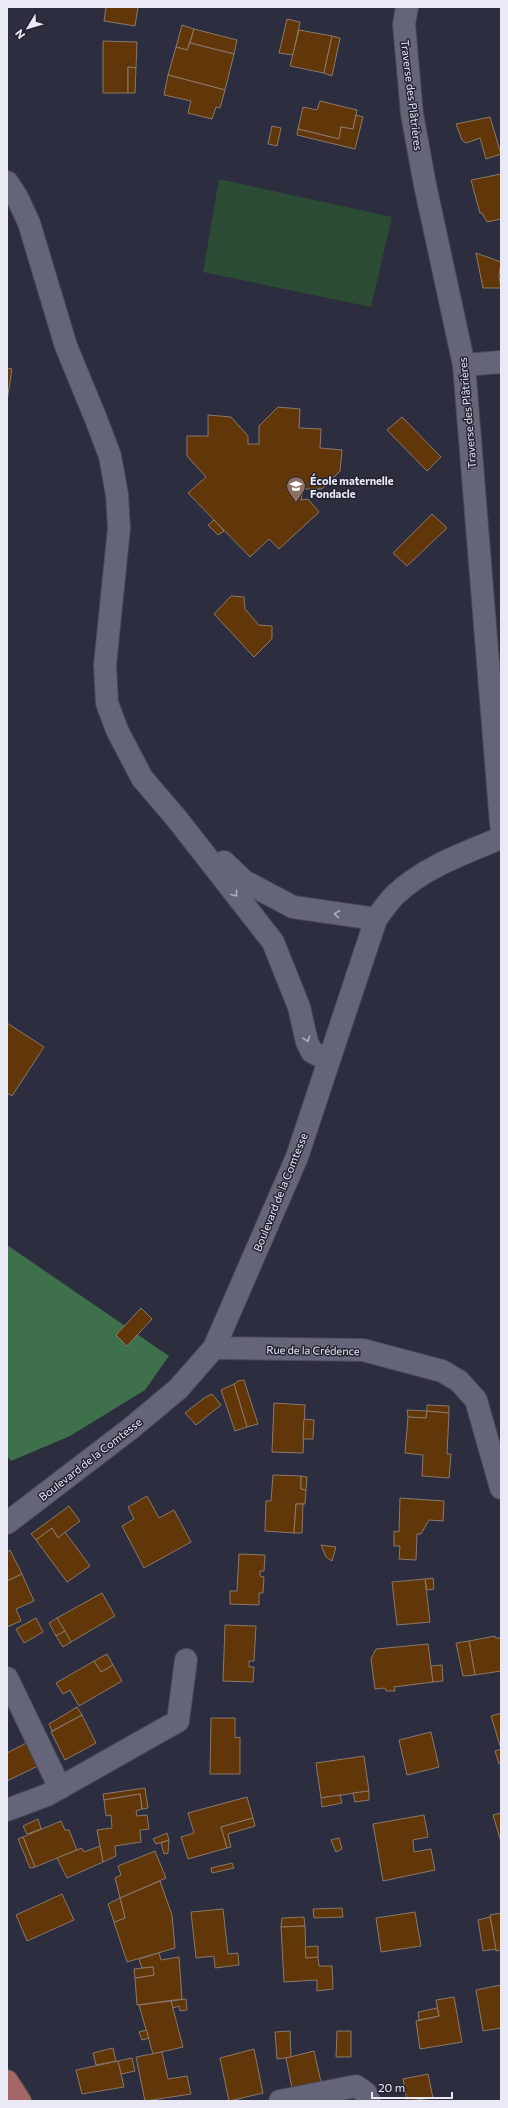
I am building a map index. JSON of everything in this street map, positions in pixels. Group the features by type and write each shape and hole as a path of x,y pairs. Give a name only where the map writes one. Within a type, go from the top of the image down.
{"main road":[{"path":"7,2081 20,2101"}],"street":[{"name":"Traverse des Plâtrières","path":"407,7 404,24 412,114 425,185 464,365 501,824"},
{"path":"7,182 17,198 29,223 66,346 110,456 117,496 119,528 117,561 105,665 107,703 117,730 142,778 177,819 273,942 299,1007 307,1042 312,1052 328,1060"},
{"path":"464,365 501,362"},
{"path":"177,819 244,881 293,907 376,919"},
{"name":"Boulevard de la Comtesse","path":"7,1524 178,1389 214,1348 297,1157 376,919 396,895 421,877 450,859 501,838"},
{"name":"Rue de la Crédence","path":"214,1348 363,1350 442,1371 459,1381 476,1400 501,1488"},
{"path":"7,1810 60,1788 178,1721 186,1660"},
{"path":"7,1678 60,1788"},
{"path":"280,2101 356,2086 366,2093 369,2101"}],"green space":[{"path":"219,179 392,217 371,307 203,272"},
{"path":"7,1245 169,1356 145,1390 70,1436 11,1461 7,1456"}],"building":[{"path":"106,7 138,7 135,26 104,21"},
{"path":"287,19 300,22 293,55 279,53"},
{"path":"182,25 194,29 187,50 176,47"},
{"path":"194,29 237,40 234,54 190,43"},
{"path":"299,30 332,36 324,73 290,66"},
{"path":"332,36 340,38 332,76 324,73"},
{"path":"103,41 137,42 136,68 128,67 128,93 103,93"},
{"path":"190,43 234,54 225,90 168,75 176,47 187,50"},
{"path":"128,67 136,68 135,93 128,93"},
{"path":"168,75 225,90 220,108 216,107 212,119 188,113 191,101 164,95"},
{"path":"320,101 357,110 353,129 341,127 339,139 298,129 303,107 317,110"},
{"path":"356,115 363,117 355,149 297,135 298,129 339,139 341,127 353,129"},
{"path":"490,117 501,154 486,159 480,138 466,143 462,140 456,124"},
{"path":"272,126 281,128 277,146 268,144"},
{"path":"501,174 501,219 487,222 482,213 480,213 471,180"},
{"path":"476,253 501,262 499,276 501,288 483,288"},
{"path":"7,368 12,369 7,401"},
{"path":"278,407 300,409 299,428 321,429 320,448 342,450 340,471 322,489 303,489 301,500 308,499 319,512 279,549 269,539 250,557 188,493 206,477 187,456 187,436 208,436 208,415 231,417 248,436 248,444 259,444 259,426"},
{"path":"402,417 441,457 427,471 387,430"},
{"path":"432,514 447,528 407,566 393,553"},
{"path":"214,520 224,531 218,535 208,525"},
{"path":"231,596 244,597 245,609 259,625 272,626 272,639 254,657 214,614"},
{"path":"7,1023 44,1047 12,1096 7,1093"},
{"path":"141,1308 152,1319 127,1346 116,1335"},
{"path":"244,1380 258,1424 247,1427 234,1384 238,1381"},
{"path":"234,1384 247,1427 235,1431 221,1390"},
{"path":"212,1394 221,1405 196,1425 185,1413 204,1398"},
{"path":"274,1403 305,1405 303,1453 272,1452"},
{"path":"427,1405 449,1406 449,1413 427,1411"},
{"path":"407,1410 427,1411 426,1418 408,1417"},
{"path":"427,1411 449,1413 447,1454 451,1454 449,1478 422,1476 423,1455 405,1453 408,1417 426,1418"},
{"path":"304,1419 314,1420 313,1439 303,1439"},
{"path":"273,1475 301,1476 301,1489 306,1490 305,1504 296,1504 294,1533 265,1531 266,1501 271,1501"},
{"path":"301,1476 307,1477 306,1490 301,1489"},
{"path":"147,1496 159,1518 174,1510 191,1542 144,1568 122,1526 134,1519 128,1507"},
{"path":"400,1498 444,1501 443,1521 429,1520 421,1534 417,1534 416,1560 399,1559 400,1546 394,1546 394,1531 399,1532"},
{"path":"296,1504 303,1504 302,1533 294,1533"},
{"path":"69,1506 80,1521 58,1538 52,1528 36,1540 31,1534"},
{"path":"52,1528 58,1538 65,1532 90,1566 67,1582 36,1540"},
{"path":"321,1545 336,1547 332,1561 326,1557"},
{"path":"10,1550 22,1574 7,1581 7,1552"},
{"path":"239,1554 265,1555 264,1571 260,1571 260,1576 264,1577 263,1593 259,1593 259,1605 230,1604 230,1591 237,1591"},
{"path":"22,1574 34,1601 16,1609 21,1621 7,1627 7,1581"},
{"path":"433,1578 434,1589 427,1590 425,1579"},
{"path":"425,1579 430,1622 397,1625 392,1582"},
{"path":"102,1593 115,1616 71,1642 57,1618"},
{"path":"36,1618 43,1632 24,1643 16,1629"},
{"path":"57,1618 65,1631 56,1636 49,1623"},
{"path":"225,1625 256,1626 254,1661 249,1661 249,1667 254,1667 253,1682 223,1681"},
{"path":"65,1631 71,1642 63,1647 56,1636"},
{"path":"495,1636 495,1638 501,1638 501,1671 475,1675 469,1641"},
{"path":"469,1641 475,1675 463,1676 456,1643"},
{"path":"428,1644 433,1682 394,1687 395,1691 386,1691 385,1688 375,1689 371,1659 376,1649"},
{"path":"107,1654 113,1665 101,1672 94,1661"},
{"path":"94,1661 101,1672 113,1665 122,1681 79,1706 70,1690 63,1694 56,1683"},
{"path":"442,1665 443,1681 433,1682 431,1666"},
{"path":"77,1707 82,1715 52,1731 49,1724"},
{"path":"501,1713 501,1749 491,1716"},
{"path":"82,1715 96,1743 65,1760 51,1732"},
{"path":"211,1718 235,1718 235,1738 240,1737 240,1774 210,1774"},
{"path":"431,1732 439,1767 407,1775 399,1740"},
{"path":"30,1741 42,1764 7,1781 7,1753"},
{"path":"501,1749 501,1763 499,1764 495,1751"},
{"path":"364,1756 369,1791 321,1798 316,1763"},
{"path":"145,1788 148,1808 142,1809 140,1794 104,1800 103,1794"},
{"path":"369,1791 369,1800 355,1802 353,1793"},
{"path":"140,1794 142,1809 136,1811 137,1816 147,1815 149,1829 140,1830 141,1842 115,1846 116,1856 103,1862 97,1830 112,1828 111,1815 106,1816 104,1800"},
{"path":"340,1795 342,1803 322,1807 321,1798"},
{"path":"247,1797 253,1818 221,1827 227,1848 188,1859 181,1837 194,1833 188,1813"},
{"path":"501,1813 501,1842 493,1815"},
{"path":"424,1815 428,1837 413,1840 414,1852 431,1849 435,1870 383,1881 373,1824"},
{"path":"253,1818 255,1826 228,1834 231,1847 227,1848 221,1827"},
{"path":"38,1819 41,1829 27,1834 23,1826"},
{"path":"61,1821 65,1830 69,1830 77,1850 35,1867 23,1837"},
{"path":"167,1833 169,1840 156,1844 153,1839"},
{"path":"23,1837 35,1867 30,1868 18,1839"},
{"path":"339,1838 342,1849 336,1852 331,1840"},
{"path":"169,1840 168,1853 164,1854 161,1843"},
{"path":"100,1846 103,1862 67,1878 57,1858 82,1848 84,1852"},
{"path":"155,1851 166,1878 120,1898 115,1878 121,1875 118,1866"},
{"path":"232,1863 234,1868 212,1873 211,1868"},
{"path":"160,1881 172,1915 175,1948 127,1962 114,1922 125,1918 120,1898"},
{"path":"62,1894 74,1920 27,1941 16,1915"},
{"path":"120,1898 125,1918 114,1922 108,1904"},
{"path":"342,1908 343,1917 314,1918 313,1909"},
{"path":"223,1909 228,1954 238,1953 239,1965 215,1968 214,1956 196,1958 191,1912"},
{"path":"415,1912 421,1946 381,1952 376,1918"},
{"path":"501,1913 501,1950 496,1951 490,1915"},
{"path":"304,1917 305,1926 281,1927 282,1918"},
{"path":"490,1917 496,1949 483,1951 478,1920"},
{"path":"305,1926 306,1958 318,1957 319,1966 332,1966 333,1989 317,1991 317,1980 284,1982 281,1927"},
{"path":"318,1946 318,1957 306,1958 305,1947"},
{"path":"159,1953 161,1960 179,1957 182,1999 137,2005 135,1978 154,1975 153,1967 142,1968 139,1959"},
{"path":"153,1967 154,1975 135,1978 134,1969"},
{"path":"501,1985 501,2028 483,2031 476,1990"},
{"path":"454,1997 462,2042 420,2049 416,2021 439,2016 436,2000"},
{"path":"186,1999 187,2010 180,2011 179,2006 173,2008 171,2001"},
{"path":"171,2001 183,2047 153,2054 139,2005"},
{"path":"437,2008 439,2016 419,2020 418,2012"},
{"path":"146,2030 149,2038 142,2040 139,2032"},
{"path":"290,2031 291,2057 277,2059 275,2032"},
{"path":"337,2031 351,2031 351,2057 336,2057"},
{"path":"113,2048 116,2061 96,2065 93,2053"},
{"path":"254,2049 263,2093 229,2101 220,2058"},
{"path":"314,2051 321,2082 292,2088 286,2058"},
{"path":"162,2052 168,2079 187,2076 191,2094 145,2101 136,2057"},
{"path":"132,2058 135,2071 121,2074 118,2061"},
{"path":"118,2061 124,2087 82,2094 76,2070"},
{"path":"428,2074 433,2098 407,2101 403,2079"}],"place":[{"name":"École maternelle Fondacle","path":"296,503"}]}
